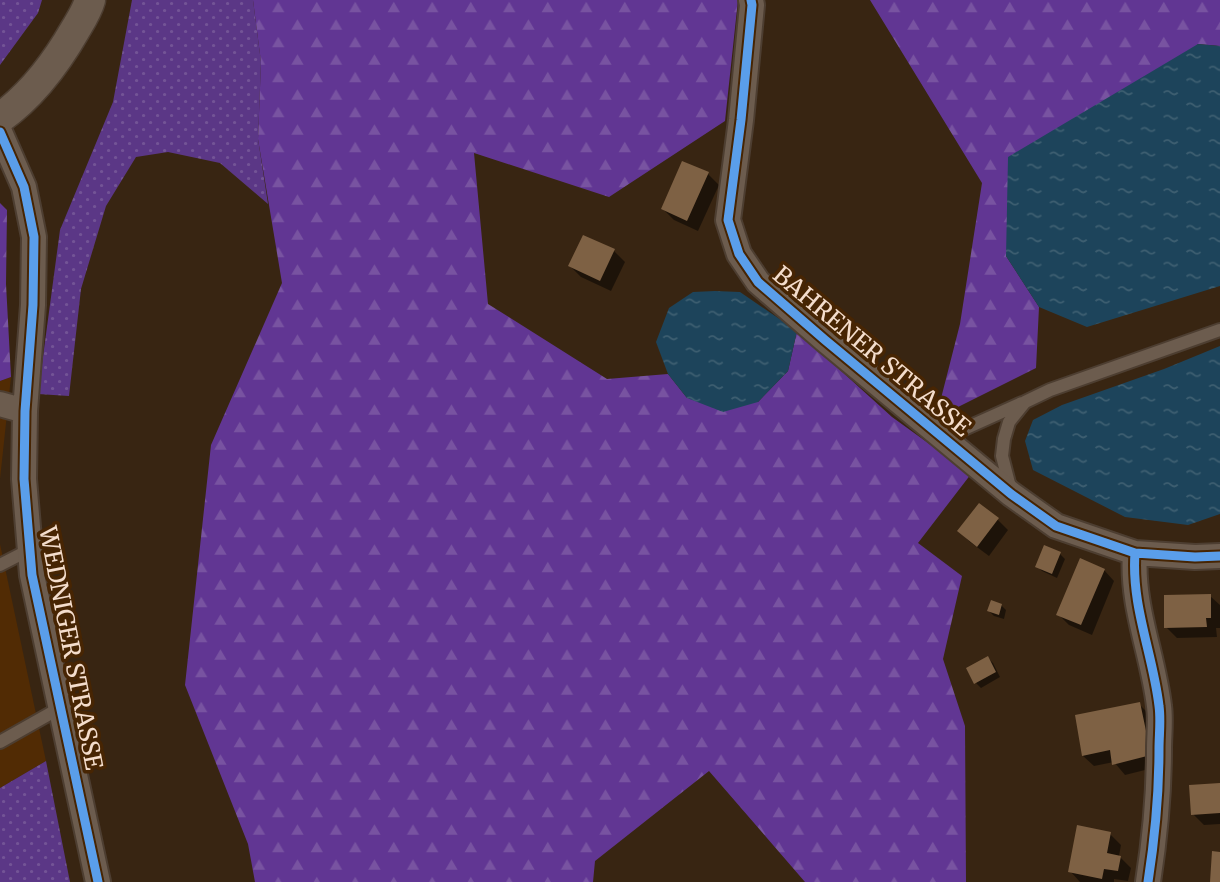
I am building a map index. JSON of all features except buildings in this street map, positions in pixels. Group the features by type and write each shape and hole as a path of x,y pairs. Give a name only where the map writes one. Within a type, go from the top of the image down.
{"street":[{"path":"0,118 16,107 59,58 90,0"},
{"name":"BAHRENER STRASSE","path":"751,0 741,120 728,220 739,254 758,282 825,341 1012,494 1056,526 1135,553 1195,557 1220,555"},
{"name":"WEDNIGER STRASSE","path":"0,132 24,187 34,237 24,479 32,575 98,882"},
{"path":"0,404 25,411"},
{"path":"1135,553 1136,594 1160,707 1159,791 1148,882"}],"lane":[{"path":"944,438 1050,390 1220,330"},
{"name":"BAHRENER STRASSE","path":"1012,494 1002,456 1004,439 1009,422 1026,402"},
{"path":"0,565 29,550"},
{"path":"0,742 60,708"}],"shaded area":[{"path":"0,0 42,0 38,13 0,65"},
{"path":"132,0 253,0 261,62 258,139 268,204 220,163 168,152 136,157 106,206 81,289 69,396 38,394 60,230 113,102"},
{"path":"11,377 0,479 0,381"},
{"path":"0,544 46,761 0,788"},
{"path":"46,761 70,882 0,882 0,788"}],"green space":[{"path":"253,0 738,0 725,121 609,197 474,153 488,304 607,379 668,374 687,398 758,402 788,371 797,331 892,417 971,474 918,543 962,576 943,659 965,726 966,882 805,882 709,771 595,861 593,882 255,882 248,844 185,685 211,445 282,283 258,139 261,62"},
{"path":"870,0 1220,0 1220,46 1198,44 1006,256 1039,307 1036,368 936,418 960,324 982,183"},
{"path":"0,203 7,210 6,284 11,377 0,381"}],"water":[{"path":"1198,44 1220,46 1220,286 1087,327 1039,307 1006,256 1008,157"},
{"path":"693,292 740,292 797,331 788,371 758,402 723,412 687,398 668,374 656,342 669,308"},
{"path":"1220,346 1220,514 1188,525 1125,517 1033,470 1025,441 1033,420 1062,405"}],"cycle path":[{"path":"751,0 741,120 728,220 739,254 758,282 1011,494 1056,526 1135,553 1220,556"},
{"path":"0,132 24,187 34,237 24,479 32,575 98,882"},
{"path":"1135,553 1136,592 1160,717 1155,832 1148,882"}]}
